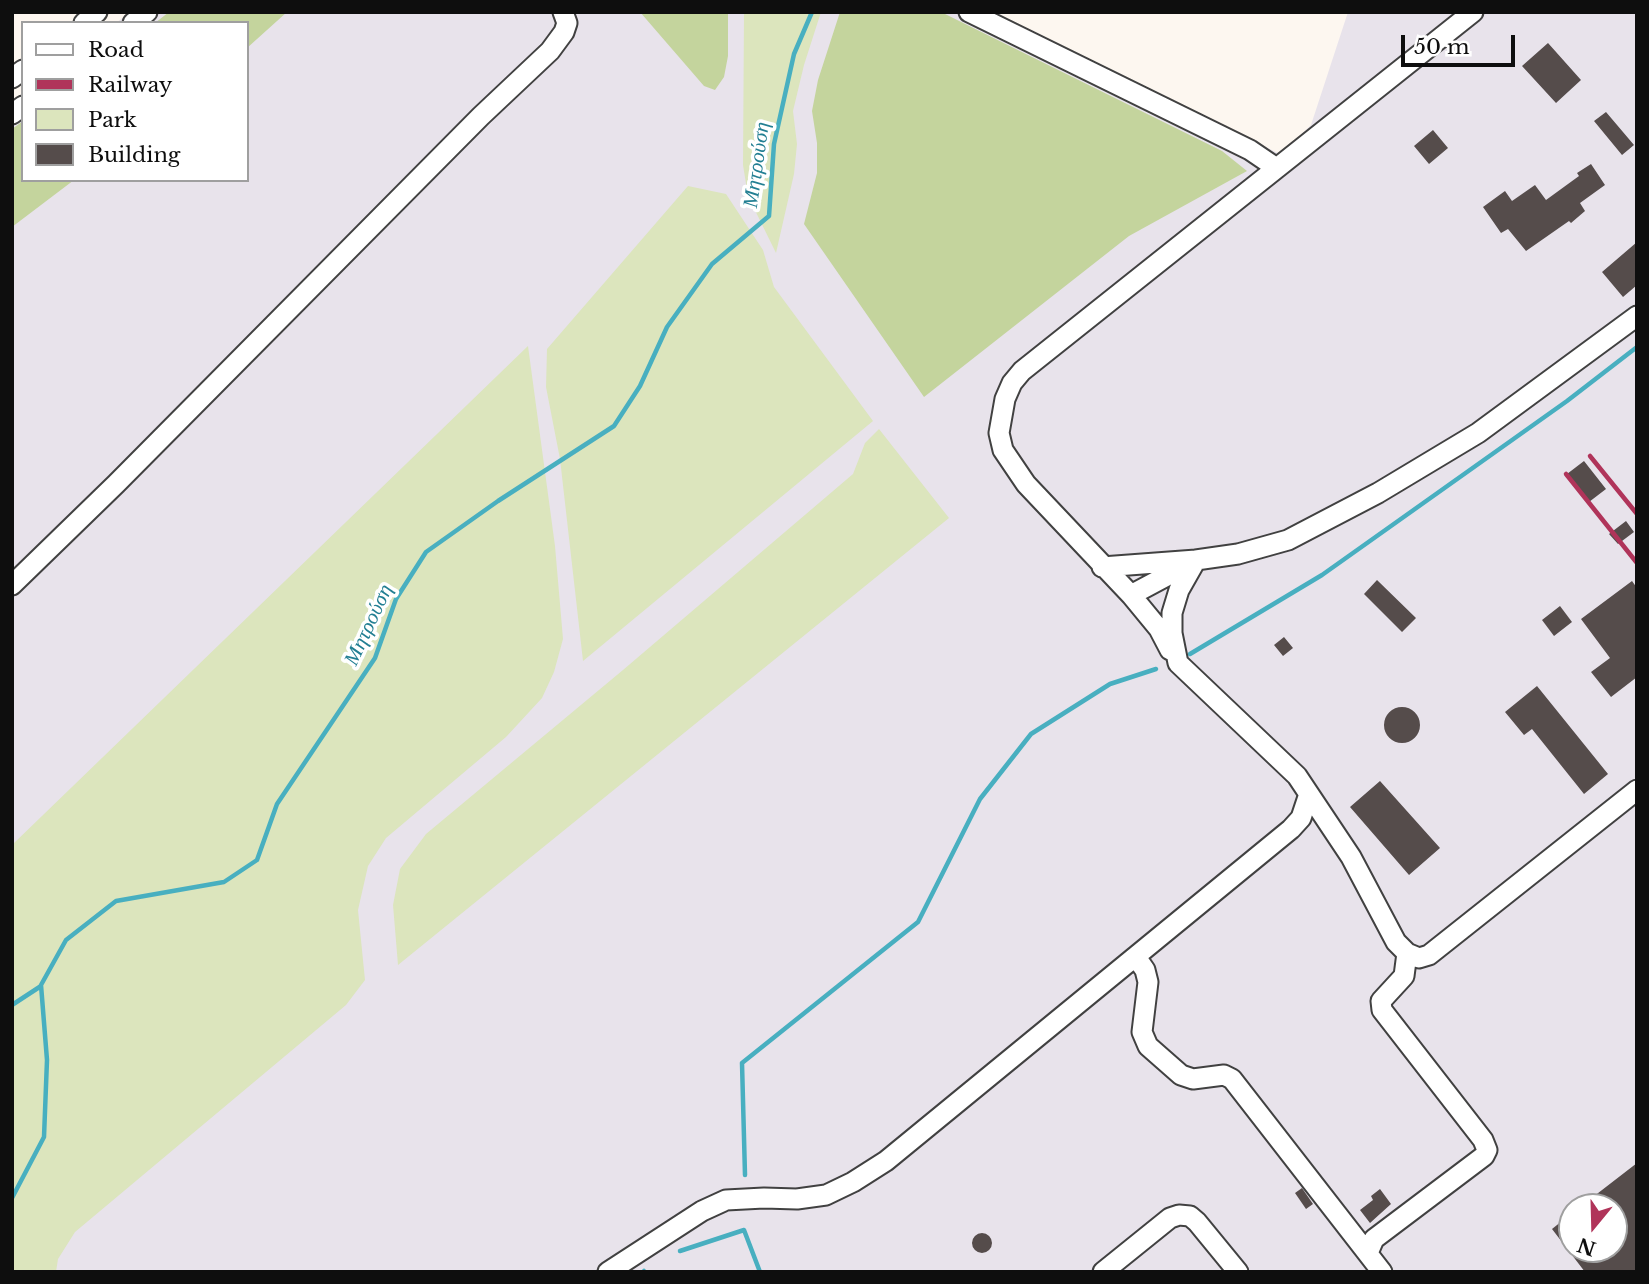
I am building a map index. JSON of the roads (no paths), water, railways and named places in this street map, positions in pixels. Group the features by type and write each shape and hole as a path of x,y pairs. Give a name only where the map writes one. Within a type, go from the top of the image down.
{"street":[{"path":"12,584 116,484 481,116 550,51 564,32 567,23 563,12"},
{"path":"970,12 1250,150 1275,167"},
{"path":"1473,12 1021,371 1009,391 999,433 1003,450 1026,484 1131,595 1159,629 1178,663 1297,776 1351,857 1396,942 1407,953 1419,958 1429,955 1637,790"},
{"path":"1102,567 1238,554 1288,540 1378,493 1478,433 1637,316"},
{"path":"1131,595 1196,560"},
{"path":"1178,663 1172,633 1172,613 1179,590 1196,560"},
{"path":"608,1272 702,1211 726,1200 797,1199 826,1195 886,1161 1291,829 1301,818 1309,794"},
{"path":"1368,1253 1374,1239 1484,1156 1487,1150 1382,1010 1381,1001 1404,976 1407,953"},
{"path":"1136,957 1145,970 1148,982 1142,1032 1148,1046 1181,1075 1193,1079 1224,1074 1232,1079 1382,1272"},
{"path":"1103,1272 1170,1218 1179,1215 1190,1216 1197,1222 1238,1272"}],"waterway":[{"name":"Μητρούση","path":"12,1198 44,1137 47,1060 41,985 66,940 116,901 224,882 257,860 277,804 375,658 396,599 426,552 498,501 614,426 640,386 667,327 712,264 769,216 774,144 794,54 812,12"},
{"path":"1190,654 1322,575 1567,401 1637,347"},
{"path":"745,1175 742,1063 918,922 980,799 1031,734 1110,684 1156,669"},
{"path":"12,1005 41,986"},
{"path":"680,1251 744,1230 760,1272"}],"railway":[{"path":"1590,456 1637,514"},
{"path":"1566,474 1637,563"}]}
